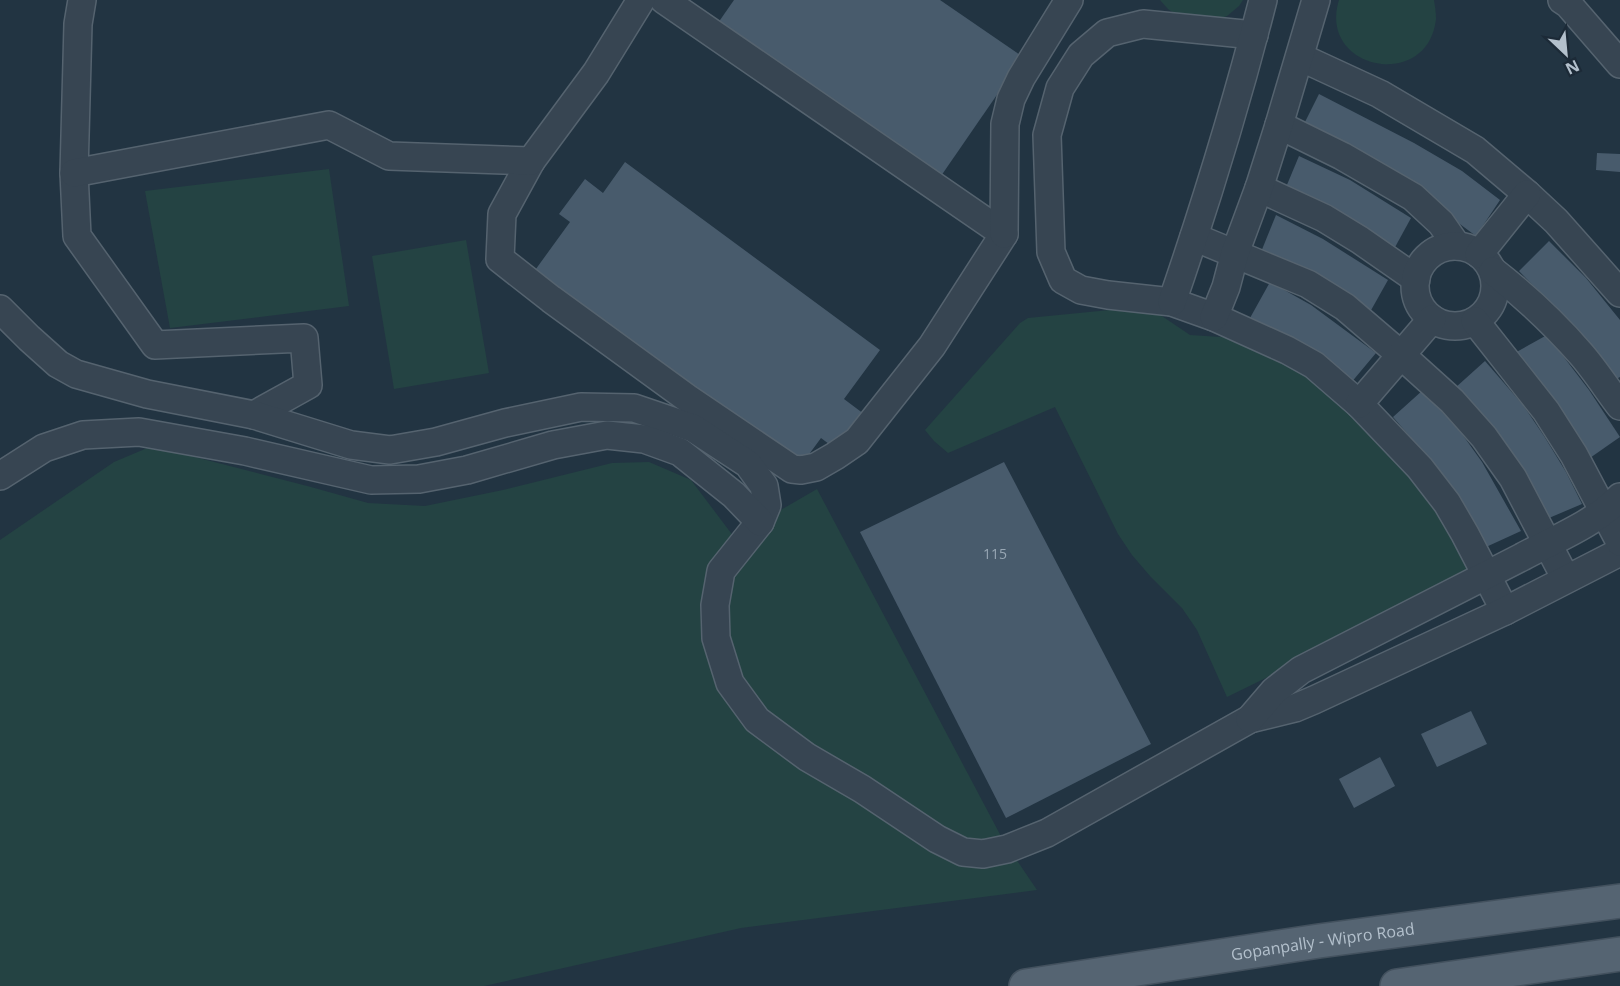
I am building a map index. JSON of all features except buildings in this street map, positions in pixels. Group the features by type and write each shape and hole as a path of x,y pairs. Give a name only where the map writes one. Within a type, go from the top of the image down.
{"main road":[{"name":"Gopanpally - Wipro Road","path":"1026,986 1319,941 1620,902"},
{"path":"1397,986 1501,979 1620,954"}],"lane":[{"path":"82,0 78,24 74,173 77,236 155,345 304,338 308,385 254,415"},
{"path":"641,0 596,73 531,161 502,214 500,259 687,398 792,469 801,470 816,467 857,441 932,346 1004,234 1005,124 1011,99 1021,78 1070,0"},
{"path":"664,0 1004,234"},
{"path":"1172,302 1231,121 1263,0"},
{"path":"1214,317 1226,287 1234,253 1280,125 1316,0"},
{"path":"1562,0 1617,58"},
{"path":"1254,35 1143,24 1107,33 1081,55 1060,88 1047,135 1051,252 1062,280 1081,290 1172,302 1214,317 1287,350 1314,365 1359,404 1420,468 1447,503 1505,611"},
{"path":"1300,57 1380,94 1475,150 1556,221 1620,293"},
{"path":"74,173 328,125 389,156 531,161"},
{"path":"1280,125 1342,156 1413,197 1476,257 1549,319 1582,356 1620,406"},
{"path":"1259,188 1324,218 1416,279"},
{"path":"1476,257 1527,194"},
{"path":"1194,237 1308,284 1344,307 1452,401 1484,437 1513,478 1566,579"},
{"path":"1446,247 1476,257 1496,282 1495,294 1484,314 1475,321 1465,325 1442,324 1432,319 1418,301 1415,290 1416,279 1419,268 1426,259 1446,247"},
{"path":"0,309 58,364 76,374 147,394 254,415 351,445 390,450 436,442 505,423 581,406 634,408 693,428 748,464 764,486 766,505 760,522 722,572 715,605 716,638 730,683 757,720 807,757 862,789 937,839 963,852 983,854 1007,849 1047,833 1250,719 1295,708 1314,700 1505,611 1620,552"},
{"path":"1359,404 1432,319"},
{"path":"1475,321 1546,411 1574,455 1613,505 1620,542"},
{"path":"0,476 44,448 83,435 139,432 245,451 371,480 419,479 467,470 554,445 607,435 644,439 680,452 734,495 760,522"},
{"path":"1250,719 1274,691 1301,670 1548,543 1613,505"}],"green space":[{"path":"1160,0 1243,0 1227,16 1212,22 1181,18"},
{"path":"1339,0 1434,0 1436,19 1429,42 1414,57 1396,64 1376,63 1358,56 1344,43 1337,24"},
{"path":"329,169 349,306 170,328 145,191"},
{"path":"466,240 489,373 394,389 372,256"},
{"path":"1130,308 1153,310 1190,335 1236,338 1293,364 1362,420 1426,492 1452,534 1472,577 1227,697 1197,630 1182,608 1132,555 1118,534 1055,407 948,453 925,430 1020,323 1028,318"},
{"path":"152,446 368,503 425,506 503,490 612,463 649,462 691,480 734,537 817,489 1003,840 1037,890 741,928 484,986 0,986 0,540 114,462"}]}
